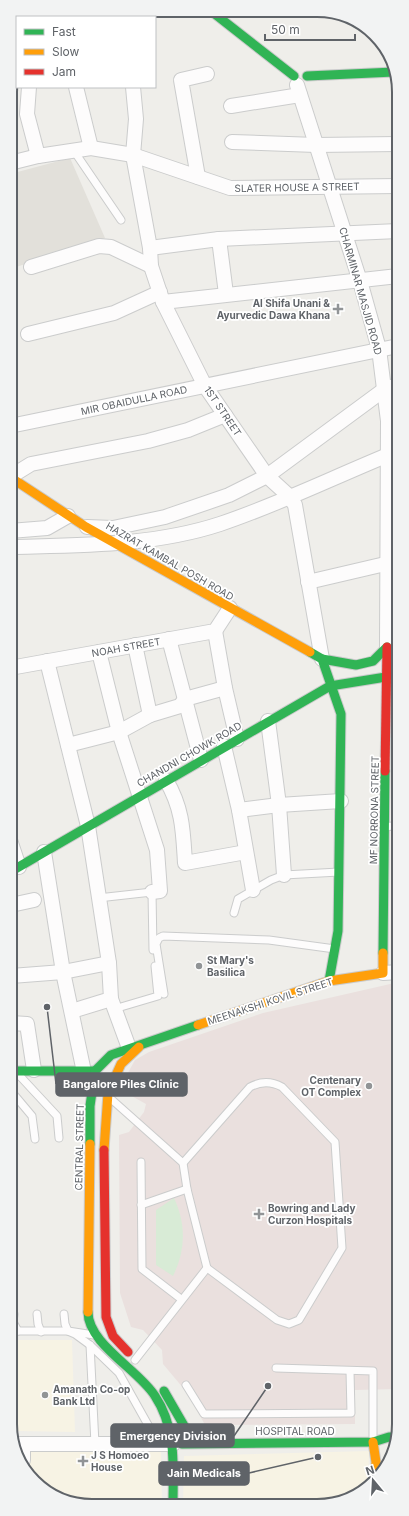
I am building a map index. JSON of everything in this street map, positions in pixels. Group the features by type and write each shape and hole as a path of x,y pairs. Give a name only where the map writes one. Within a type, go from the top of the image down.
{"street":[{"path":"218,17 299,83"},
{"path":"231,106 299,83 389,73"},
{"path":"198,177 181,80 207,74"},
{"name":"CHARMINAR MASJID ROAD","path":"299,83 316,145 360,281 378,349 392,387 388,421 388,455 392,492"},
{"path":"29,88 27,114 38,156"},
{"path":"76,88 91,148"},
{"name":"1ST STREET","path":"133,88 136,120 133,156 150,248 151,266 161,297 205,386 267,476 289,496 295,505 322,659"},
{"path":"232,142 316,145 392,144"},
{"name":"SLATER HOUSE A STREET","path":"17,161 38,156 91,148 133,156 230,188 392,186"},
{"path":"150,248 219,239 345,235 392,231"},
{"path":"219,239 226,294"},
{"path":"31,267 99,246 111,247 151,266"},
{"path":"28,334 114,313 161,297 226,294 392,277"},
{"name":"MIR OBAIDULLA ROAD","path":"17,425 392,347"},
{"path":"86,527 113,528 165,517 229,495 267,476 392,387"},
{"path":"17,473 31,464 148,441 188,430 225,415"},
{"path":"17,547 118,544 184,533 219,524 388,455"},
{"name":"HAZRAT KAMBAL POSH ROAD","path":"17,482 86,527 322,659 356,665 373,661 392,647"},
{"path":"17,530 47,528 68,516"},
{"path":"308,582 392,562"},
{"path":"230,608 215,631 225,688 237,739"},
{"name":"NOAH STREET","path":"17,664 47,661 215,631"},
{"path":"169,639 201,760"},
{"path":"135,645 150,715"},
{"path":"100,652 118,732 141,795 158,850 160,890 152,892"},
{"name":"MF NORRONA STREET","path":"383,974 388,681 392,653"},
{"path":"322,659 330,686 341,714 341,801 338,931 329,981"},
{"path":"47,661 88,826 109,963 113,1004 129,1048"},
{"name":"CHANDNI CHOWK ROAD","path":"17,868 224,746 330,686 388,681"},
{"path":"68,745 118,732 150,715 180,706 185,699 225,688"},
{"path":"268,721 279,804 284,875"},
{"path":"224,746 239,810 253,890"},
{"path":"166,780 176,798 181,816 185,863 246,852"},
{"path":"239,810 279,804 341,801"},
{"path":"44,852 63,972 89,1072"},
{"path":"17,904 34,900"},
{"path":"17,975 63,972 109,963"},
{"name":"MEENAKSHI KOVIL STREET","path":"145,1042 329,981 392,973"},
{"path":"72,1011 113,1004"},
{"path":"17,1023 27,1024 34,1070"},
{"path":"17,1071 89,1072 111,1054 145,1042"},
{"path":"145,1042 121,1064 108,1096 104,1150 106,1317 113,1336 164,1392 194,1443"},
{"name":"CENTRAL STREET","path":"89,1072 92,1093 90,1106 88,1318 97,1336 155,1396 169,1426 173,1444 172,1499"},
{"name":"HOSPITAL ROAD","path":"173,1444 373,1442 390,1437"},
{"path":"373,1442 376,1462 376,1472"},
{"path":"20,1444 173,1444"}],"lane":[{"path":"74,150 121,220"},
{"path":"385,827 392,826"},
{"path":"234,913 238,899 284,875 339,872"},
{"path":"98,898 152,892 152,932 158,996 113,1004"},
{"path":"164,994 156,944 159,938 163,936 269,940 335,949"},
{"path":"17,1075 57,1116 59,1138"},
{"path":"92,1093 108,1096 183,1163 187,1189 207,1268 277,1320 289,1324 299,1320 342,1248 335,1142 282,1087 272,1083 261,1082 250,1087 183,1163"},
{"path":"17,1098 32,1116 35,1139"},
{"path":"141,1162 142,1269 181,1299"},
{"path":"141,1205 187,1189"},
{"path":"135,1360 181,1299 207,1268"},
{"path":"37,1314 41,1332"},
{"path":"64,1314 65,1324 68,1331 75,1334 90,1345 119,1373 152,1432 173,1444"},
{"path":"17,1331 68,1331 97,1336 106,1317"},
{"path":"90,1345 94,1444"},
{"path":"276,1368 373,1371 373,1442"},
{"path":"186,1385 204,1414 351,1413 350,1371"}],"shaded area":[{"path":"70,158 105,238 17,267 17,172"},
{"name":"Bowring and Lady Curzon Hospitals","path":"392,984 392,1389 355,1390 355,1424 205,1425 189,1395 163,1364 162,1350 143,1330 131,1327 120,1293 119,1135 129,1132 144,1112 146,1104 119,1089 135,1060 149,1052 263,1013"},
{"path":"17,1340 72,1340 75,1432 18,1431"},
{"path":"369,1451 368,1479 354,1489 332,1498 183,1499 184,1456"},
{"path":"23,1452 161,1452 162,1499 92,1499 77,1498 68,1495 46,1484 32,1470"}],"green space":[{"path":"174,1198 181,1218 183,1237 180,1256 173,1276 156,1265 156,1210"}],"traffic: fast":[{"path":"219,17 294,76"},
{"path":"307,76 389,72"},
{"path":"322,659 356,665 373,661 387,647"},
{"path":"310,652 322,659 341,714 338,931 329,981"},
{"path":"17,868 330,686 386,677"},
{"path":"383,953 385,771"},
{"path":"90,1144 90,1106 95,1071 111,1055 198,1025"},
{"path":"17,1071 95,1071"},
{"path":"88,1312 90,1324 96,1335 105,1346 148,1386 162,1409 167,1422 172,1449 173,1499"},
{"path":"164,1391 194,1443"},
{"path":"182,1444 373,1442 390,1437"}],"traffic: slow":[{"path":"17,482 86,527 310,652"},
{"path":"198,1025 329,981 383,973 383,953"},
{"path":"104,1150 108,1093 121,1064 139,1047"},
{"path":"88,1312 90,1144"},
{"path":"373,1442 376,1462 376,1472"}],"traffic: jam":[{"path":"385,771 387,647"},
{"path":"104,1150 106,1317 113,1336 128,1352"}],"place":[{"name":"Al Shifa Unani & Ayurvedic Dawa Khana","path":"338,309"},
{"name":"St Mary's Basilica","path":"199,966"},
{"name":"Bangalore Piles Clinic","path":"47,1007"},
{"name":"Centenary OT Complex","path":"369,1086"},
{"name":"Bowring and Lady Curzon Hospitals","path":"259,1214"},
{"name":"Emergency Division","path":"268,1386"},
{"name":"Amanath Co-op Bank Ltd","path":"45,1395"},
{"name":"Jain Medicals","path":"318,1457"},
{"name":"J S Homoeo House","path":"83,1461"}]}
